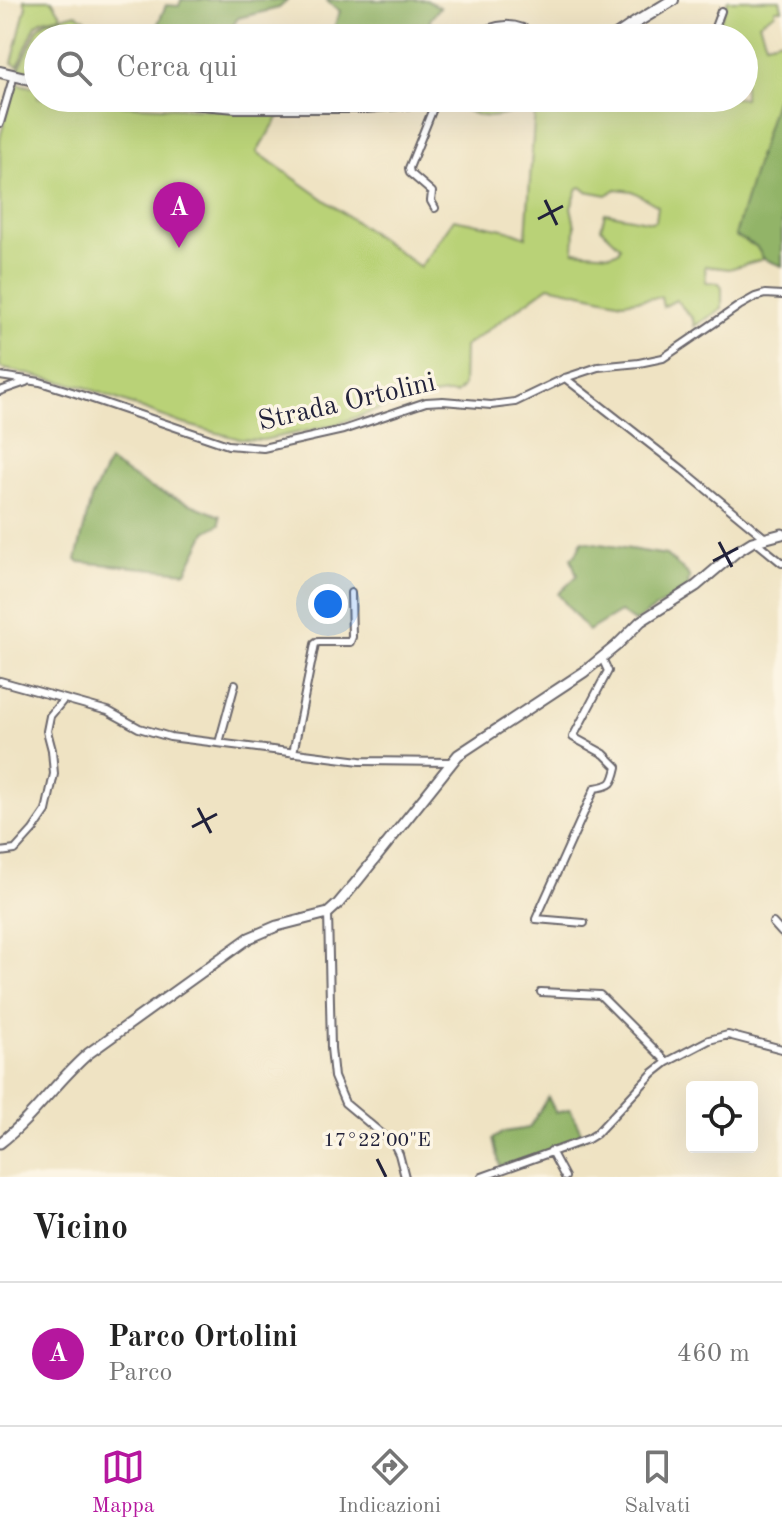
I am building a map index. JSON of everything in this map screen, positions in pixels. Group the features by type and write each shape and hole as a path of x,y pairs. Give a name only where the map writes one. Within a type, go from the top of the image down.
{"main road":[{"path":"634,24 673,0"},
{"path":"0,72 24,78"},
{"path":"0,1143 25,1122 89,1053 249,938 277,926 328,913 368,868 451,762 475,743 554,694 602,658 641,621 696,586 736,552 759,539 782,534"}],"street":[{"path":"716,24 721,11"},
{"path":"0,123 14,75"},
{"path":"432,112 409,168 410,173 432,192 431,201 435,208"},
{"name":"Strada Ortolini","path":"0,376 72,392 228,445 263,448 343,430 426,402 508,403 598,367 663,358 755,297 782,295"},
{"path":"565,378 683,470 782,563"},
{"path":"0,391 30,381"},
{"path":"293,753 315,644 350,642 351,593"},
{"path":"584,923 536,919 595,788 610,785 614,780 617,767 604,754 573,737 608,671 602,658"},
{"path":"0,681 108,711 139,728 170,737 360,761 451,762"},
{"path":"219,743 235,684"},
{"path":"0,852 15,850 46,811 54,774 47,731 50,716 64,699"},
{"path":"328,913 334,1077 345,1103 394,1144 405,1177"},
{"path":"773,923 782,933"},
{"path":"541,992 600,995 667,1062"},
{"path":"482,1177 596,1134 653,1073 689,1049 718,1036 728,1035 782,1049"},
{"path":"551,1151 565,1177"}],"green space":[{"path":"24,0 52,0 62,16 37,24 24,24 24,52 18,66 12,63 26,6"},
{"path":"181,0 288,0 279,8 238,18 234,24 158,24 166,5 179,6"},
{"path":"426,0 440,7 430,24 335,24 340,11 328,2"},
{"path":"728,0 780,0 782,9 775,9 775,13 759,23 766,43 782,39 782,98 776,98 735,236 756,246 764,259 729,269 705,266 706,282 719,283 722,287 722,309 694,326 693,319 676,300 663,307 661,297 622,302 549,286 464,347 463,387 456,394 409,399 334,425 263,440 240,439 180,423 85,387 0,368 0,138 13,91 18,84 24,85 24,112 281,113 257,152 420,267 454,219 508,230 526,237 535,112 758,112 758,24 719,24","holes":["578,188 607,195 616,189 632,191 658,206 656,220 652,222 605,213 601,228 620,246 619,251 611,254 574,251 575,226 571,207"]},
{"path":"76,13 93,24 43,24"},
{"path":"24,58 24,75 17,73"},
{"path":"776,97 782,98 782,266 764,259 756,246 735,236"},
{"path":"470,112 514,112 491,117"},
{"path":"109,462 151,488 220,516 220,524 206,532 186,572 76,560 91,499"},
{"path":"582,541 666,555 687,573 690,586 634,622 620,612 588,631 558,594 577,576 571,558"},
{"path":"548,1097 556,1113 570,1109 584,1138 500,1167 493,1139 504,1132 529,1128"}],"place":[{"name":"Parco Ortolini","path":"179,248"}]}
